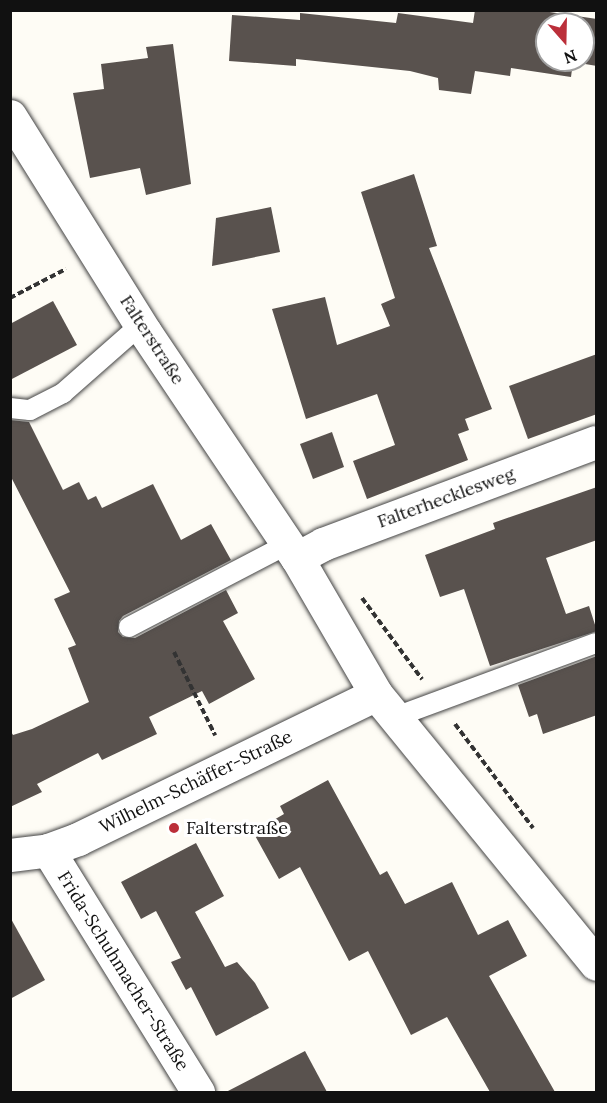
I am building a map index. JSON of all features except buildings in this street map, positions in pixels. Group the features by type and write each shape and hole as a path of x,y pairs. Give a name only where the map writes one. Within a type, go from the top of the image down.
{"street":[{"name":"Falterstraße","path":"10,116 140,325 292,551 385,706 597,964"},
{"name":"Falterhecklesweg","path":"292,551 323,544 597,442"},
{"name":"Wilhelm-Schäffer-Straße","path":"10,855 48,850 230,765 385,706"},
{"name":"Frida-Schuhmacher-Straße","path":"48,850 198,1092"}],"lane":[{"path":"10,408 30,410 63,393 140,325"},
{"path":"129,627 292,551"},
{"path":"385,706 597,643"}],"path":[{"path":"10,298 97,253"},
{"path":"174,652 230,765"}],"place":[{"name":"Falterstraße","path":"174,828"}]}
